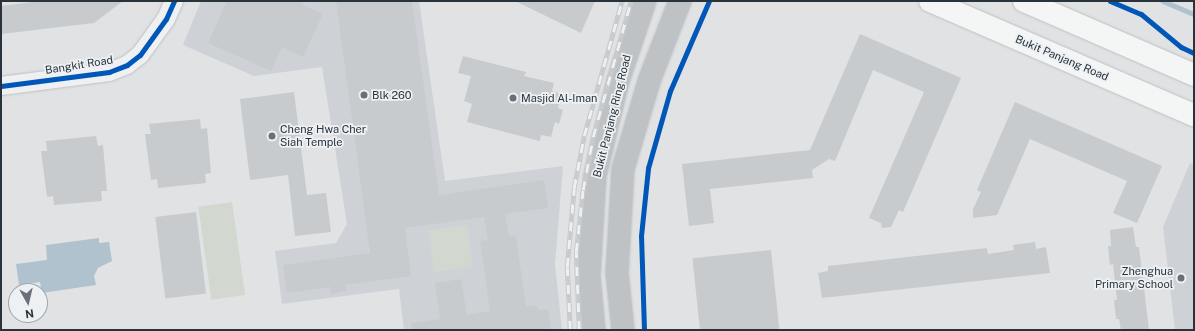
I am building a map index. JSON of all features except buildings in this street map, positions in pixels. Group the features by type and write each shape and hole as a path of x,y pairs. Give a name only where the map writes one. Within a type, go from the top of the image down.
{"main road":[{"name":"Bukit Panjang Ring Road","path":"594,330 588,276 595,176 618,81 645,1"},
{"path":"623,330 616,273 623,169 649,81 680,1"},
{"name":"Bukit Panjang Road","path":"930,1 1194,115"},
{"path":"1024,1 1194,75"}],"street":[{"name":"Bangkit Road","path":"1,86 109,72 127,65 140,55 166,19 174,1"}],"shaded area":[{"path":"201,1 419,1 445,181 563,166 555,264 562,330 404,330 399,289 282,304 275,251 336,243 347,224 322,67 254,76 183,45"},
{"name":"Zhenghua Primary School","path":"1190,163 1194,165 1194,330 1175,330 1163,227"},
{"path":"232,202 245,295 211,300 198,207"},
{"path":"467,225 473,267 434,272 428,230"}],"water":[{"path":"99,238 99,243 109,242 112,261 98,268 94,276 96,285 48,292 48,283 19,283 16,264 47,260 46,245"}],"waterway":[{"path":"1163,1 1194,14"}],"railway":[{"path":"570,330 567,267 574,188 584,136 622,1"},
{"path":"579,330 576,252 583,190 593,137 631,1"}],"cycle path":[{"path":"1,86 109,72 127,65 140,55 166,19 174,1"},
{"path":"644,330 641,236 648,168 670,91 709,1"},
{"path":"1110,1 1141,14 1181,47 1194,53"}],"place":[{"name":"Blk 260","path":"364,95"},
{"name":"Masjid Al-Iman","path":"513,98"},
{"name":"Cheng Hwa Cher Siah Temple","path":"272,136"},
{"name":"Zhenghua Primary School","path":"1181,278"}]}
